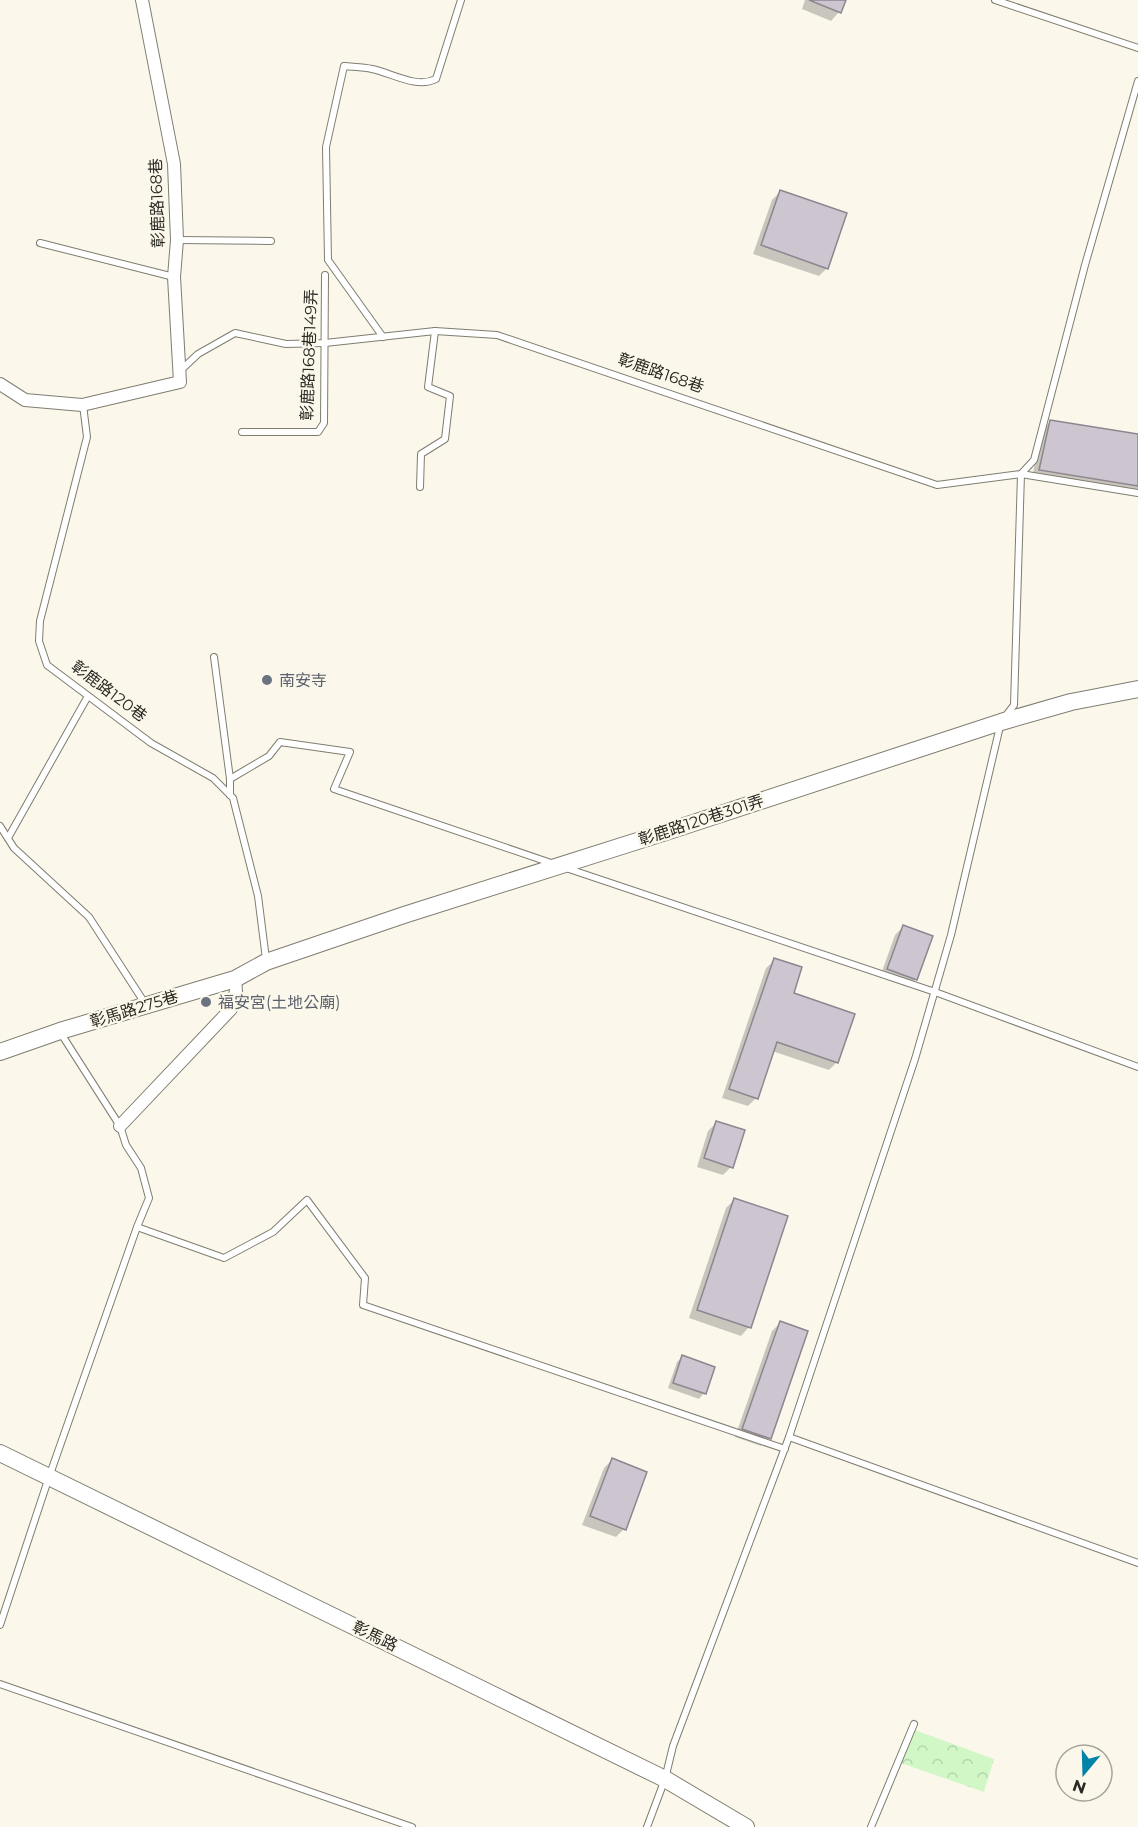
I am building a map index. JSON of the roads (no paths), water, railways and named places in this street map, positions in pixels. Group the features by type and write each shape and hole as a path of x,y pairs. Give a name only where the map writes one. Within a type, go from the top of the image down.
{"street":[{"name":"彰鹿路168巷","path":"142,0 174,164 177,240 174,277 180,377"},
{"path":"0,384 25,400 82,405 180,377"},
{"name":"彰鹿路120巷301弄","path":"266,962 404,915 1001,722 1071,702 1138,689"},
{"name":"彰馬路275巷","path":"0,1052 60,1031 235,979 266,962"},
{"path":"120,1126 231,1009 236,991 235,979"},
{"name":"彰馬路","path":"0,1453 665,1779 746,1827"}],"lane":[{"path":"383,337 328,260 326,147 344,66 373,69 410,81 428,83 436,79 461,0"},
{"path":"995,0 1138,48"},
{"path":"647,1827 665,1779 673,1746 785,1449 935,992 1001,722 1014,705 1021,474 1034,460 1085,265 1138,81"},
{"path":"177,240 271,241"},
{"path":"40,243 174,277"},
{"name":"彰鹿路168巷149弄","path":"242,432 318,432 321,429 325,417 325,275"},
{"path":"420,488 421,454 445,439 450,396 428,387 435,331"},
{"name":"彰鹿路168巷","path":"180,377 198,354 235,333 286,344 325,343 435,331 497,335 937,485 1021,474 1138,493"},
{"name":"彰鹿路120巷","path":"82,405 87,436 40,621 39,641 47,665 151,743 213,778 234,798 258,897 266,962"},
{"path":"214,657 230,779 230,795"},
{"path":"8,838 88,696"},
{"path":"230,779 269,756 280,742 350,752 334,789 935,992 1138,1067"},
{"path":"0,826 14,849 89,917 147,1006"},
{"path":"0,1624 49,1477 149,1198 141,1168 126,1145 120,1126 60,1031"},
{"path":"137,1227 224,1258 273,1232 307,1200 365,1278 363,1305 785,1449"},
{"path":"789,1437 1138,1563"},
{"path":"0,1684 412,1827"},
{"path":"871,1827 914,1724"}],"place":[{"name":"南安寺","path":"267,680"},
{"name":"福安宮(土地公廟)","path":"206,1002"}]}
